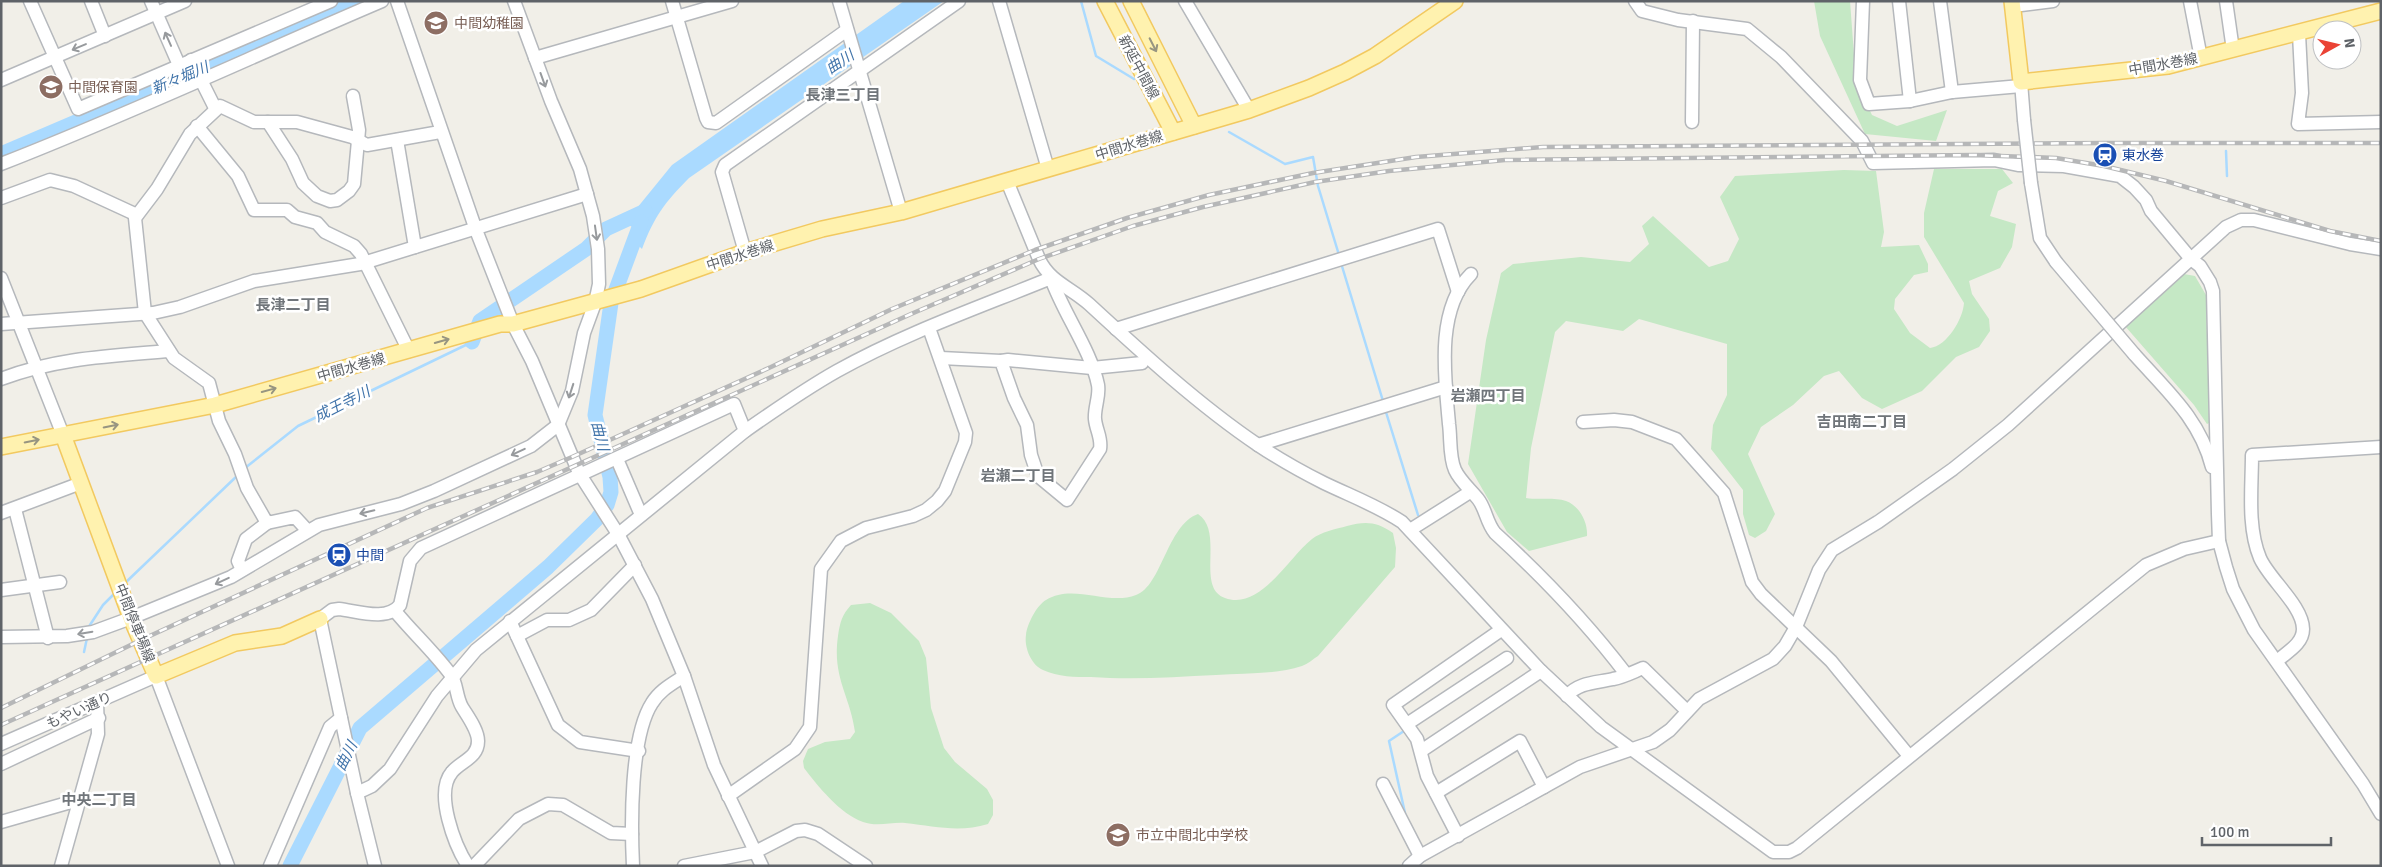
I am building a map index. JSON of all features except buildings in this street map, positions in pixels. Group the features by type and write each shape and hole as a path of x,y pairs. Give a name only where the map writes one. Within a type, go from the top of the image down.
{"main road":[{"name":"新延中間線","path":"1105,1 1173,132"},
{"name":"新延中間線","path":"1132,1 1194,126"},
{"name":"中間水巻線","path":"1,447 215,405 500,324 513,324 600,302 745,252 822,229 901,212 1249,110 1309,88 1345,72 1374,56 1455,1"},
{"path":"2013,4 2021,84"},
{"name":"中間水巻線","path":"2021,84 2168,66 2299,34 2381,11"},
{"name":"中間停車場線","path":"63,435 131,618 156,676 235,643 282,636 320,619"}],"street":[{"path":"30,1 78,109 382,1"},
{"path":"91,1 106,36"},
{"path":"2,78 106,36 154,7 185,1"},
{"path":"1,164 152,103 192,69 331,1"},
{"path":"397,1 440,132 513,324 532,361 558,425 584,476 635,565 684,676 714,765 762,866"},
{"path":"1,637 48,638 93,632 131,618 207,588 242,570 307,530 330,522 402,504 434,491 530,446 558,425 572,390 584,333 600,302 598,249 593,216 580,169 514,1"},
{"path":"672,1 706,118 712,123 716,123 848,34"},
{"path":"535,58 732,1"},
{"path":"838,1 901,212"},
{"path":"745,252 722,172 725,165 859,68 959,1"},
{"path":"999,1 1048,169"},
{"path":"1185,1 1249,110"},
{"path":"1635,1 1642,11 1678,20 1746,29 1781,57 1862,141 1873,162 1994,160 2018,165 2064,166 2120,176 2146,200 2151,211 2191,259 2200,266 2213,291 2219,541 2233,589 2254,630 2363,784 2381,814"},
{"path":"1863,1 1860,80 1869,104 1910,101 1952,92 2021,84 2031,183 2040,238 2056,262 2192,419 2207,449 2218,490"},
{"path":"1899,1 1910,101"},
{"path":"1940,1 1952,92"},
{"path":"2013,4 2053,1"},
{"path":"2190,1 2201,58"},
{"path":"2226,1 2233,50"},
{"path":"154,7 215,108"},
{"path":"1692,122 1693,21"},
{"path":"2299,34 2302,93 2298,124 2381,122"},
{"path":"268,122 306,188 317,196 330,201 343,197 354,184 359,130 353,96"},
{"path":"267,523 247,488 235,454 219,421 209,383 174,358 145,313 139,264 137,215 157,189 183,143 215,108 220,106 254,122 296,122 358,139 367,145 440,132"},
{"path":"197,126 238,176 254,210 280,208 287,210 295,217 316,224 325,232 354,246 409,351"},
{"path":"397,140 415,247"},
{"path":"1,198 50,180 74,186 137,215"},
{"path":"1007,181 1039,260 1045,272 1051,278 1080,296 1218,415 1258,445 1323,482 1380,507 1410,530 1501,630 1541,671 1601,727 1764,846 1780,854 1797,848 2146,565 2184,549 2219,541"},
{"path":"1,324 19,321 145,313 180,307 254,281 360,264 476,230 587,194"},
{"path":"1409,866 1420,856 1580,767 1654,742 1670,730 1699,699 1773,659 1785,646 1796,627 1819,570 1832,550 1916,496 2008,425 2226,226 2241,220 2254,220 2350,244 2381,249"},
{"path":"1116,329 1438,229 1458,292"},
{"path":"1471,274 1458,292 1450,309 1444,370 1453,464 1470,492 1478,498 1488,524 1495,533 1561,599 1609,652 1626,674"},
{"path":"1,278 63,435"},
{"path":"357,794 372,786 390,769 448,672 745,431 786,402 839,370 929,328 1051,278"},
{"path":"1001,361 1014,398 1027,425 1031,455 1038,476 1067,500 1100,449 1102,441 1095,422 1098,386 1092,368 1057,296 1051,278"},
{"path":"728,796 795,749 810,727 821,569 841,541 866,528 926,510 946,491 965,442 966,433 929,328"},
{"path":"1,379 32,367 37,369 66,360 169,351"},
{"path":"941,358 1017,360 1092,368 1142,363"},
{"path":"1258,445 1446,387"},
{"path":"375,866 357,794 320,619 332,610 339,609 381,614 395,611 400,605 410,561 421,548 584,476 734,404 745,431"},
{"path":"1583,422 1614,420 1632,422 1676,439 1724,494 1752,582 1761,594 1831,661 1909,756"},
{"path":"2277,661 2300,641 2303,630 2301,616 2260,557 2253,529 2252,454 2381,447"},
{"path":"616,460 641,515"},
{"path":"1,513 81,483"},
{"path":"1410,530 1470,492"},
{"path":"15,509 48,638"},
{"path":"242,570 238,561 246,539 267,523 296,518 307,530"},
{"path":"517,636 547,620 568,620 591,610 635,565"},
{"path":"1,590 60,582"},
{"path":"395,611 448,672 460,704 478,740 476,752 450,773 446,790 448,815 454,838 468,866"},
{"path":"510,621 558,724 580,742 639,751"},
{"path":"1458,836 1427,776 1421,751 1407,724 1393,705 1501,630"},
{"path":"1407,724 1507,658"},
{"path":"1567,696 1573,688 1643,668 1687,711"},
{"path":"1421,751 1541,671"},
{"path":"156,676 228,866"},
{"name":"もやい通り","path":"1,744 156,676"},
{"path":"633,866 632,797 647,712 666,687 684,676"},
{"path":"60,866 98,734 97,702"},
{"path":"1,764 99,718"},
{"path":"270,866 330,727 341,718"},
{"path":"1436,793 1520,742 1544,787"},
{"path":"1383,784 1420,856"},
{"path":"1,822 78,800"},
{"path":"474,866 519,820 548,804 563,805 611,833 632,834"},
{"path":"685,866 718,862 755,852 796,831 810,830 866,866"}],"green space":[{"path":"1814,1 1850,1 1856,82 1872,115 1897,126 1947,110 1936,141 1865,134 1820,36"},
{"path":"1934,169 2002,169 2013,183 1998,191 1990,216 2016,224 2012,247 2000,268 1969,281 1972,294 1989,319 1990,331 1979,347 1956,357 1922,391 1882,409 1862,398 1839,371 1824,376 1793,405 1761,427 1748,454 1775,514 1766,531 1755,538 1749,535 1743,514 1743,490 1711,449 1713,425 1727,395 1727,344 1639,319 1623,331 1566,321 1555,332 1531,448 1526,498 1557,499 1571,503 1582,516 1587,536 1529,551 1507,532 1468,464 1486,340 1501,273 1513,264 1581,257 1630,262 1649,244 1642,226 1653,216 1709,267 1728,261 1739,239 1720,197 1735,176 1844,170 1876,171 1884,232 1881,247 1919,245 1928,264 1928,272 1914,275 1895,299 1894,309 1910,333 1930,348 1942,342 1953,331 1961,316 1964,303 1924,237 1924,213"},
{"path":"2184,274 2195,276 2206,295 2209,423 2207,424 2194,405 2125,326"},
{"path":"1198,514 1206,522 1209,533 1212,583 1216,592 1225,598 1238,600 1250,597 1262,590 1273,580 1312,539 1324,533 1354,524 1366,523 1376,525 1393,533 1396,548 1395,567 1318,656 1304,665 1292,669 1259,673 1122,678 1073,677 1043,670 1035,664 1027,650 1026,635 1033,615 1043,602 1056,595 1068,594 1114,598 1136,595 1145,589 1152,580 1179,530 1188,520"},
{"path":"870,603 891,613 919,641 926,658 931,708 944,748 955,762 987,789 993,800 993,815 988,824 977,827 957,828 905,823 879,824 863,822 846,813 838,806 804,768 803,761 808,749 825,742 850,739 855,732 837,664 838,636 842,619 851,605"}],"water":[{"path":"904,1 944,1 689,178 661,210 642,249 630,237 635,228 628,225 637,208 672,165"}],"waterway":[{"name":"新々堀川","path":"1,154 359,1"},
{"path":"1081,1 1096,56 1134,79"},
{"path":"1229,132 1285,164 1313,157 1318,186 1339,255"},
{"path":"2226,151 2227,176"},
{"name":"成王寺川","path":"472,342 480,321 586,249 606,229 645,211"},
{"name":"曲川","path":"290,866 360,728 548,567 597,519 607,505 611,492 610,477 595,415 611,303 641,222"},
{"path":"1341,263 1383,401"},
{"name":"成王寺川","path":"245,468 298,426 472,342"},
{"path":"1385,409 1418,515"},
{"name":"成王寺川","path":"124,584 238,475"},
{"name":"成王寺川","path":"88,628 103,605 115,593"},
{"name":"成王寺川","path":"84,652 87,638"},
{"path":"1405,813 1389,741 1407,729"}],"railway":[{"path":"1,708 141,640 427,508 537,472 771,367 892,309 1035,250 1127,218 1209,195 1313,173 1416,157 1543,147 2381,143"},
{"path":"1,725 911,314 1039,259 1133,226 1203,207 1315,182 1389,171 1505,160 1974,155 2056,158 2104,166 2166,181 2330,231 2381,241"}],"place":[{"name":"中間幼稚園","path":"436,23"},
{"name":"中間保育園","path":"51,87"},
{"name":"東水巻","path":"2105,155"},
{"name":"中間","path":"339,555"},
{"name":"市立中間北中学校","path":"1118,835"}],"district":[{"name":"長津三丁目","path":"843,95"},
{"name":"長津二丁目","path":"293,305"},
{"name":"岩瀬四丁目","path":"1488,396"},
{"name":"吉田南二丁目","path":"1862,422"},
{"name":"岩瀬二丁目","path":"1018,476"},
{"name":"中央二丁目","path":"99,800"}]}
